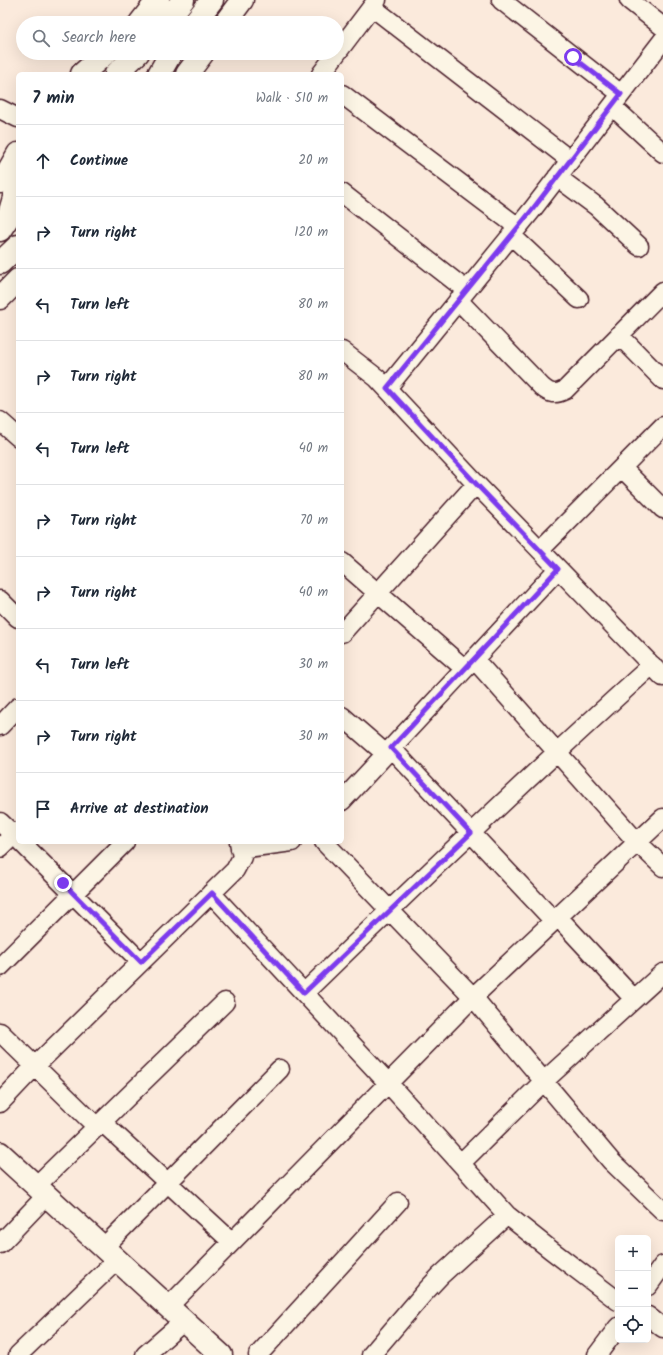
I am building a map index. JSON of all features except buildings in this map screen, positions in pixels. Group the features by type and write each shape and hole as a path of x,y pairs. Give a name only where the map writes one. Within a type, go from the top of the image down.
{"main road":[{"path":"145,16 158,0"},
{"path":"170,16 183,0"},
{"path":"199,16 212,0"},
{"path":"230,16 242,0"},
{"path":"84,72 98,60"},
{"path":"118,72 131,60"},
{"path":"160,72 167,60"},
{"path":"189,72 198,60"},
{"path":"0,230 8,218 6,179 16,158"},
{"path":"0,263 16,248"},
{"path":"0,298 16,282"},
{"path":"1,1157 41,1191 221,1355"}],"street":[{"path":"501,0 617,100 663,153"},
{"path":"629,0 663,27"},
{"path":"344,43 374,3 570,160"},
{"path":"387,388 515,231 663,40"},
{"path":"322,72 331,60"},
{"path":"344,96 515,231 579,299"},
{"path":"0,109 16,117"},
{"path":"557,177 596,206 639,246"},
{"path":"344,195 462,295 536,382 549,393 557,394 565,390 663,291"},
{"path":"619,335 663,380"},
{"path":"304,993 557,752 659,671 476,484 387,388 377,378 344,353"},
{"path":"0,421 16,435"},
{"path":"540,550 663,426"},
{"path":"622,468 663,509"},
{"path":"344,631 476,484"},
{"path":"344,564 378,593 469,664 557,752 637,842 663,867"},
{"path":"344,799 558,569"},
{"path":"1,602 16,616"},
{"path":"0,726 16,709"},
{"path":"344,717 389,751 634,999"},
{"path":"145,1355 232,1242 473,997 663,818"},
{"path":"0,822 16,835"},
{"path":"0,848 16,838"},
{"path":"25,844 141,962"},
{"path":"0,968 123,844"},
{"path":"0,1103 35,1066 235,870 242,857 240,846 266,844"},
{"path":"326,844 473,997 611,1161 663,1211"},
{"path":"212,893 461,1163 507,1215 615,1299"},
{"path":"461,1163 544,1081 663,973"},
{"path":"0,1244 41,1191 100,1124 225,1002"},
{"path":"0,1032 35,1066 168,1182 232,1242"},
{"path":"18,1355 110,1254 168,1182 280,1069"},
{"path":"258,1355 398,1202"},
{"path":"371,1355 430,1286 507,1215"},
{"path":"651,1282 663,1265"},
{"path":"651,1318 663,1328"},
{"path":"597,1355 615,1331"}],"route":[{"path":"63,883 141,962 212,893 304,993 471,833 391,748 558,569 387,388 532,210 621,94 573,57"}]}
